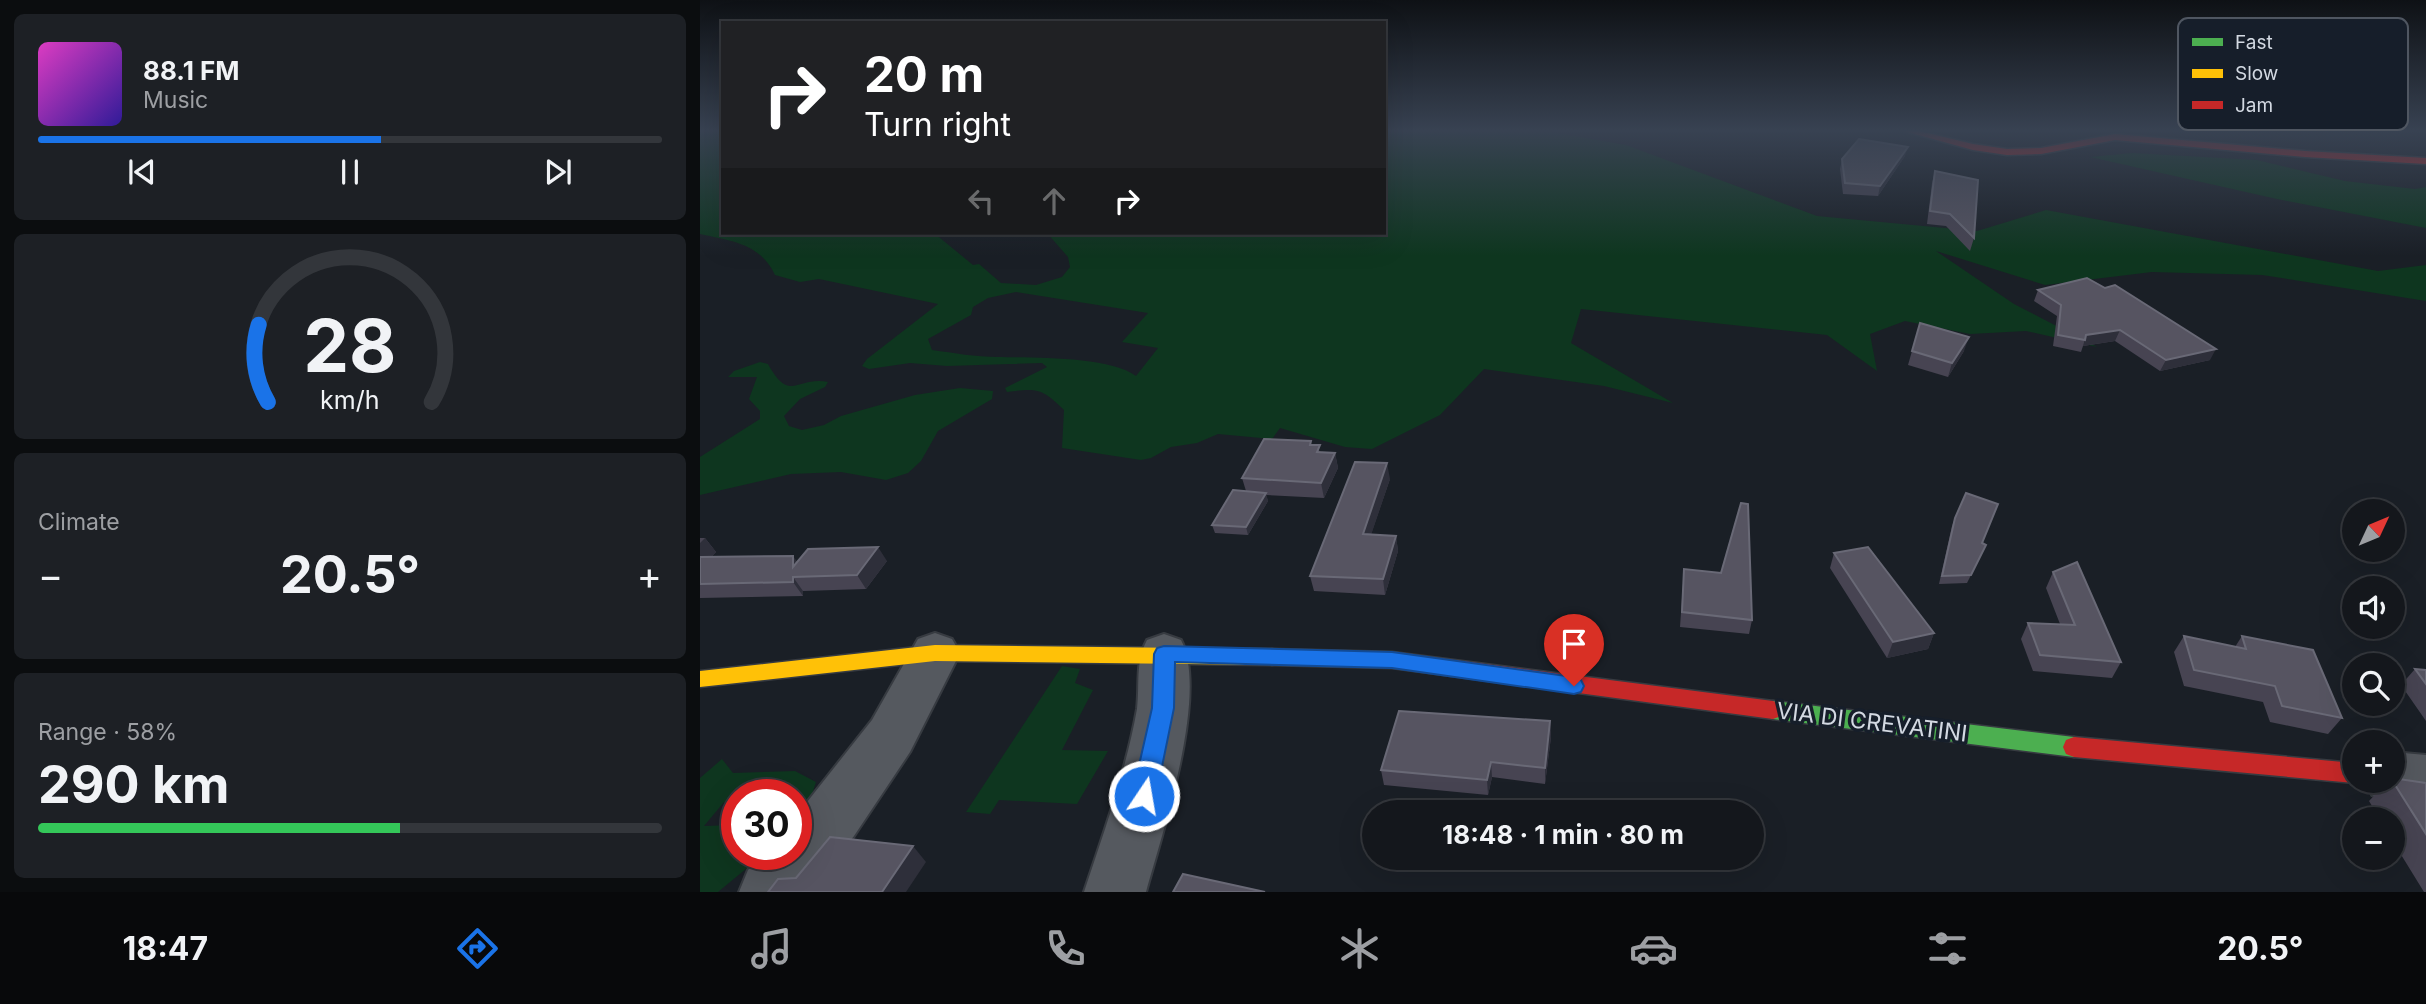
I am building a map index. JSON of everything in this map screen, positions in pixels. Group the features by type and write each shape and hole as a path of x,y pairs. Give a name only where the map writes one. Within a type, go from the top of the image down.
{"street":[{"name":"VIA DI CREVATINI","path":"700,679 934,653 1164,654 1392,660 1574,686 2103,751 2342,772"},
{"path":"770,892 833,817 891,736 934,653"},
{"path":"1115,892 1144,796 1163,708 1164,654"},
{"path":"2405,778 2426,780"}],"green space":[{"path":"700,173 721,173 721,235 936,235 973,265 979,264 1001,283 1036,285 1062,277 1070,267 1068,257 1049,235 1386,235 1386,173 1700,173 1817,216 1977,231 2046,210 2378,271 2426,265 2426,301 2262,275 2152,272 2045,285 1936,251 2014,304 2097,347 2026,331 1970,334 1905,321 1870,334 1877,371 1827,335 1581,309 1571,343 1673,403 1604,386 1484,369 1440,415 1372,449 1345,447 1280,428 1272,439 1218,434 1197,443 1171,447 1151,458 1141,460 1062,448 1064,410 1050,397 1038,391 1007,392 1005,388 1047,367 1042,363 947,366 910,363 869,369 862,366 867,359 938,304 819,279 800,282 775,275 761,256 744,245 700,234","holes":["1016,292 1148,313 1122,342 1158,348 1136,376 1124,369 1089,361 981,356 932,350 928,339 971,315 973,307 988,298"]},
{"path":"2160,173 2310,173 2345,181 2415,189 2426,187 2426,228"},
{"path":"760,362 768,364 782,383 788,386 828,382 825,387 800,399 784,416 789,426 802,430 915,395 960,388 993,391 992,399 938,431 921,461 908,473 886,480 841,472 791,474 700,495 700,457 760,419 760,411 749,399 757,377 728,377 734,371"},
{"path":"1062,666 1080,669 1075,683 1093,690 1062,750 1108,751 1077,804 999,800 990,814 966,812"},
{"path":"722,759 733,773 795,771 810,779 721,779 721,806 704,826 721,825 721,870 745,870 718,892 700,892 700,778"}],"building":[{"path":"1844,173 1890,173 1880,186 1845,183"},
{"path":"1935,173 1978,180 1974,238 1950,214 1930,211"},
{"path":"2087,278 2105,288 2115,285 2216,349 2166,360 2120,330 2086,335 2085,340 2058,335 2061,305 2038,290"},
{"path":"1920,323 1969,337 1952,363 1912,351"},
{"path":"1264,439 1311,441 1310,445 1320,445 1317,452 1335,453 1321,483 1242,478"},
{"path":"1355,462 1387,463 1363,534 1396,536 1383,579 1310,576"},
{"path":"1233,490 1266,493 1246,527 1212,525"},
{"path":"1966,493 1998,504 1982,543 1986,545 1971,575 1942,576 1955,518"},
{"path":"1741,503 1748,504 1752,620 1682,612 1684,569 1721,573"},
{"path":"878,547 857,575 793,577 793,582 700,584 700,557 793,556 793,567 808,549"},
{"path":"1868,547 1934,633 1893,642 1834,553"},
{"path":"2077,562 2121,662 2040,655 2028,623 2075,625 2053,572"},
{"path":"2184,636 2246,649 2242,636 2313,650 2342,718 2282,706 2275,686 2194,670"},
{"path":"2415,669 2426,670 2426,684"},
{"path":"1399,711 1550,721 1545,768 1491,762 1487,780 1381,770"},
{"path":"2405,780 2426,783 2426,834 2400,793 2405,793"},
{"path":"830,837 913,846 882,892 768,892 778,879 796,878 803,870 812,870 812,859"},
{"path":"1183,874 1265,892 1173,892"}],"traffic: fast":[{"path":"1773,710 2074,747"}],"traffic: slow":[{"path":"700,679 935,653 1272,657"}],"traffic: jam":[{"path":"1272,657 1392,660 1773,710"},
{"path":"2074,747 2342,772"}],"route":[{"path":"1144,796 1163,708 1164,654 1392,660 1574,686"}]}
